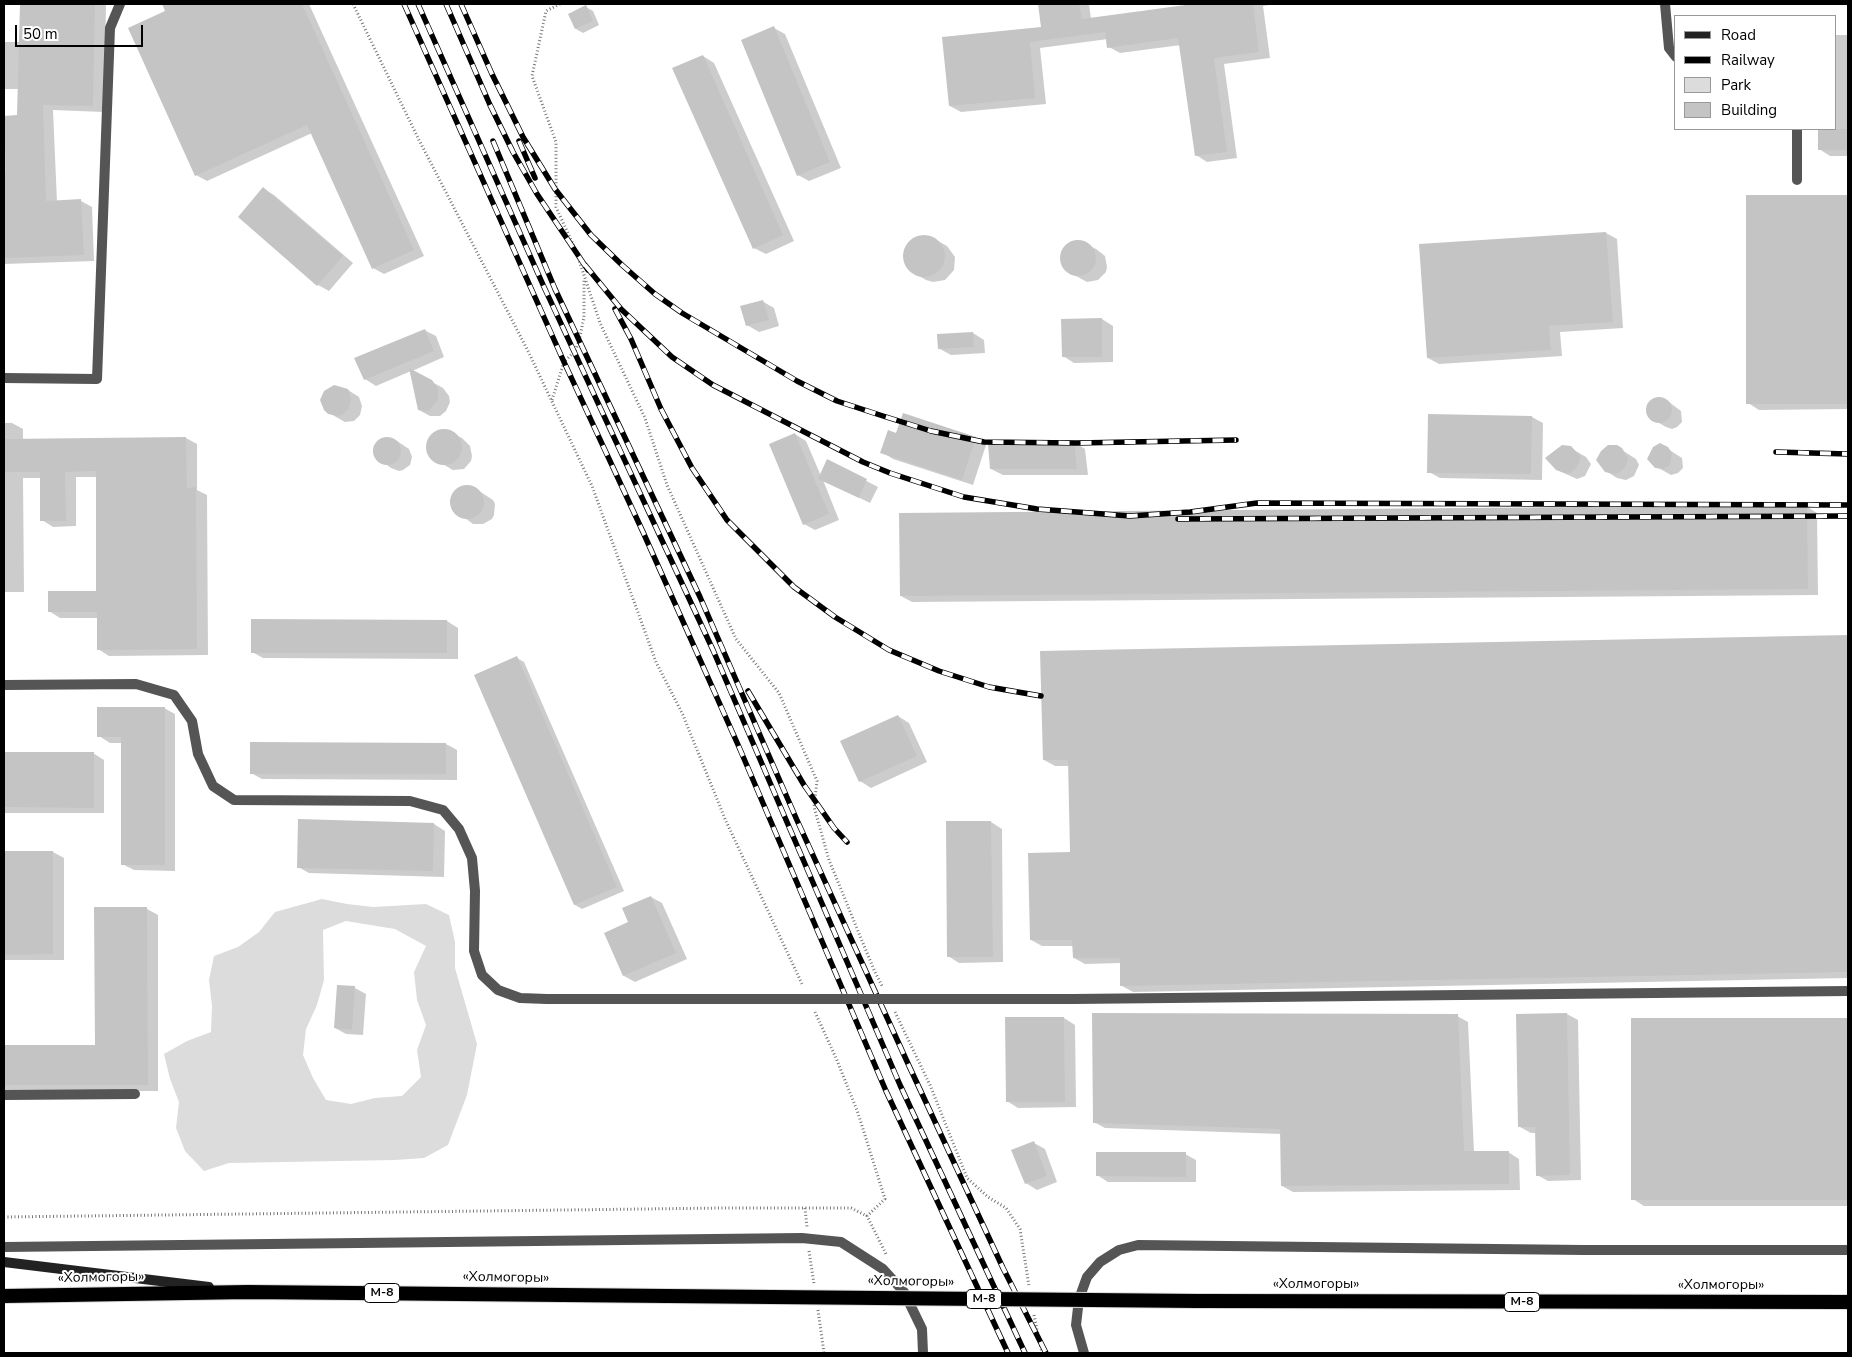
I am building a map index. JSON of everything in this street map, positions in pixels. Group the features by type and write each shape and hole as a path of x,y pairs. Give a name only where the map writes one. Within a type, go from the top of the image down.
{"highway":[{"name":"«Холмогоры»","path":"4,1296 248,1292 1197,1301 1848,1302"}],"main road":[{"path":"4,1262 248,1292"}],"street":[{"path":"4,378 97,379 110,28 120,4"},
{"path":"1665,4 1669,48 1674,54"},
{"path":"1797,130 1797,180"},
{"path":"4,685 136,684 174,695 192,721 198,754 213,786 234,800 410,801 442,810 460,828 472,858 475,891 474,951 482,975 498,990 520,998 1073,999 1848,991"},
{"path":"4,1095 135,1094"},
{"path":"4,1247 792,1238 841,1242 883,1269 904,1292 922,1329 925,1352"},
{"path":"1084,1353 1076,1325 1079,1299 1087,1277 1100,1262 1119,1250 1138,1245 1574,1250 1848,1250"}],"path":[{"path":"353,4 592,486 656,662 683,715 725,819 804,991"},
{"path":"560,4 546,11 532,76 556,142 556,207 584,275 600,323 645,418 666,485 736,639 779,693 818,782 814,807 829,860 874,970 886,994"},
{"path":"551,400 564,362 575,351 579,341 584,317 584,275"},
{"path":"812,1008 836,1058 857,1110 885,1199 867,1216"},
{"path":"895,1010 930,1084 967,1178 988,1197 1006,1208 1020,1229 1030,1294"},
{"path":"4,1218 723,1208 851,1208 867,1216 888,1259"},
{"path":"1034,1313 1042,1353"}],"green space":[{"path":"322,899 373,907 426,904 449,915 455,942 455,968 477,1044 467,1095 448,1145 424,1158 229,1163 204,1171 185,1151 176,1128 179,1102 170,1079 164,1054 187,1041 211,1032 212,1006 209,980 214,956 238,947 259,932 275,912","holes":["346,921 395,929 426,946 414,972 417,1000 426,1025 417,1050 421,1077 402,1096 375,1098 351,1104 326,1100 313,1078 303,1055 306,1029 317,1005 324,980 323,930"]}],"building":[{"path":"20,4 95,4 93,106 43,105 46,201 81,199 84,255 4,258 4,174 6,173 4,116 17,115"},
{"path":"162,4 302,4 414,250 372,269 307,125 195,176 128,28 165,11"},
{"path":"1038,4 1079,4 1082,19 1193,4 1253,4 1259,52 1214,58 1227,152 1195,156 1178,38 1107,48 1105,32 1030,42 1035,98 949,106 942,37 1041,27"},
{"path":"586,5 593,21 575,29 568,14"},
{"path":"774,26 830,162 797,176 741,40"},
{"path":"703,55 783,235 753,249 672,68"},
{"path":"1848,129 1848,150 1818,150 1818,130"},
{"path":"263,187 343,256 317,286 238,217"},
{"path":"1746,195 1848,195 1848,404 1746,404"},
{"path":"1606,232 1613,322 1549,326 1551,350 1427,358 1419,244"},
{"path":"928,235 936,238 942,244 945,256 942,268 936,274 920,277 912,274 906,268 903,252 906,244 912,238"},
{"path":"1078,240 1085,241 1091,245 1095,251 1095,265 1091,271 1085,275 1078,276 1071,275 1065,271 1061,265 1060,258 1061,251 1065,245 1071,241"},
{"path":"763,300 769,320 746,326 740,306"},
{"path":"1102,318 1102,357 1062,357 1061,319"},
{"path":"425,329 434,351 364,380 354,358"},
{"path":"973,332 974,347 938,349 937,334"},
{"path":"409,368 432,380 438,389 438,400 428,411 418,410"},
{"path":"334,385 348,389 351,399 349,408 342,415 338,416 328,414 320,400 324,391"},
{"path":"1659,397 1668,401 1672,410 1668,419 1659,423 1650,419 1646,410 1650,401"},
{"path":"903,413 976,437 962,480 880,453 888,430 896,433"},
{"path":"1428,414 1532,416 1531,474 1427,473"},
{"path":"444,429 457,434 462,447 457,460 444,465 431,460 426,447 431,434"},
{"path":"795,433 829,514 803,525 769,444"},
{"path":"186,437 187,488 196,487 197,649 97,650 97,612 48,612 48,591 96,591 96,471 65,472 66,521 40,521 40,472 4,472 4,439"},
{"path":"387,437 397,441 401,451 397,461 387,465 377,461 373,451 377,441"},
{"path":"1074,441 1077,469 990,469 988,444"},
{"path":"1660,443 1668,447 1672,453 1670,465 1663,469 1655,468 1647,459 1653,447"},
{"path":"1562,445 1571,446 1581,457 1577,467 1570,473 1556,470 1545,458"},
{"path":"1608,445 1617,445 1622,448 1628,458 1626,466 1619,473 1605,472 1596,460 1601,451"},
{"path":"827,459 867,479 859,498 818,479"},
{"path":"467,485 474,486 479,490 483,495 483,509 479,514 474,518 467,519 460,518 455,514 451,509 450,502 451,495 455,490 460,486"},
{"path":"1807,505 1808,589 900,596 899,513"},
{"path":"251,619 447,620 447,653 251,653"},
{"path":"1848,635 1848,972 1120,986 1120,958 1073,958 1072,940 1030,940 1028,853 1070,852 1068,760 1043,760 1040,651"},
{"path":"517,656 617,887 574,905 474,675"},
{"path":"97,707 165,707 165,865 121,865 121,737 97,737"},
{"path":"898,715 917,756 859,782 840,741"},
{"path":"250,742 446,743 446,774 250,774"},
{"path":"4,752 94,752 94,808 4,807"},
{"path":"298,819 434,823 433,871 297,868"},
{"path":"946,821 991,821 993,957 947,957"},
{"path":"4,851 53,851 53,954 4,955"},
{"path":"651,896 676,953 623,976 604,933 628,922 622,908"},
{"path":"94,907 147,907 148,1085 4,1085 4,1045 95,1045"},
{"path":"337,985 355,986 352,1030 334,1028"},
{"path":"1092,1013 1458,1014 1464,1151 1509,1151 1509,1184 1281,1186 1280,1129 1093,1123"},
{"path":"1567,1013 1570,1175 1536,1176 1535,1127 1518,1127 1516,1014"},
{"path":"1005,1017 1064,1017 1065,1102 1006,1102"},
{"path":"1631,1018 1848,1018 1848,1200 1631,1200"},
{"path":"1034,1141 1047,1176 1025,1184 1011,1150"},
{"path":"1096,1152 1186,1152 1186,1177 1096,1176"}],"railway":[{"path":"404,4 739,747 886,1091 1008,1353"},
{"path":"418,4 544,287 713,650 900,1085 1025,1353"},
{"path":"446,4 490,105 513,152 537,194 588,270"},
{"path":"461,4 523,137 555,189 591,235 655,294 682,313 797,381 837,401 931,431 984,442 1077,443 1236,440"},
{"path":"493,141 555,289 700,597 796,818 910,1068 1003,1268 1046,1353"},
{"path":"519,141 535,178"},
{"path":"585,265 621,309 672,357 713,385 863,462 890,473 964,497 1037,509 1130,516 1190,512 1257,503 1848,505"},
{"path":"615,309 631,339 661,409 692,468 727,520 794,587 835,617 889,650 939,671 989,687 1041,696"},
{"path":"1776,452 1848,454"},
{"path":"1178,519 1848,516"},
{"path":"748,691 804,785 834,828 847,842"}]}
